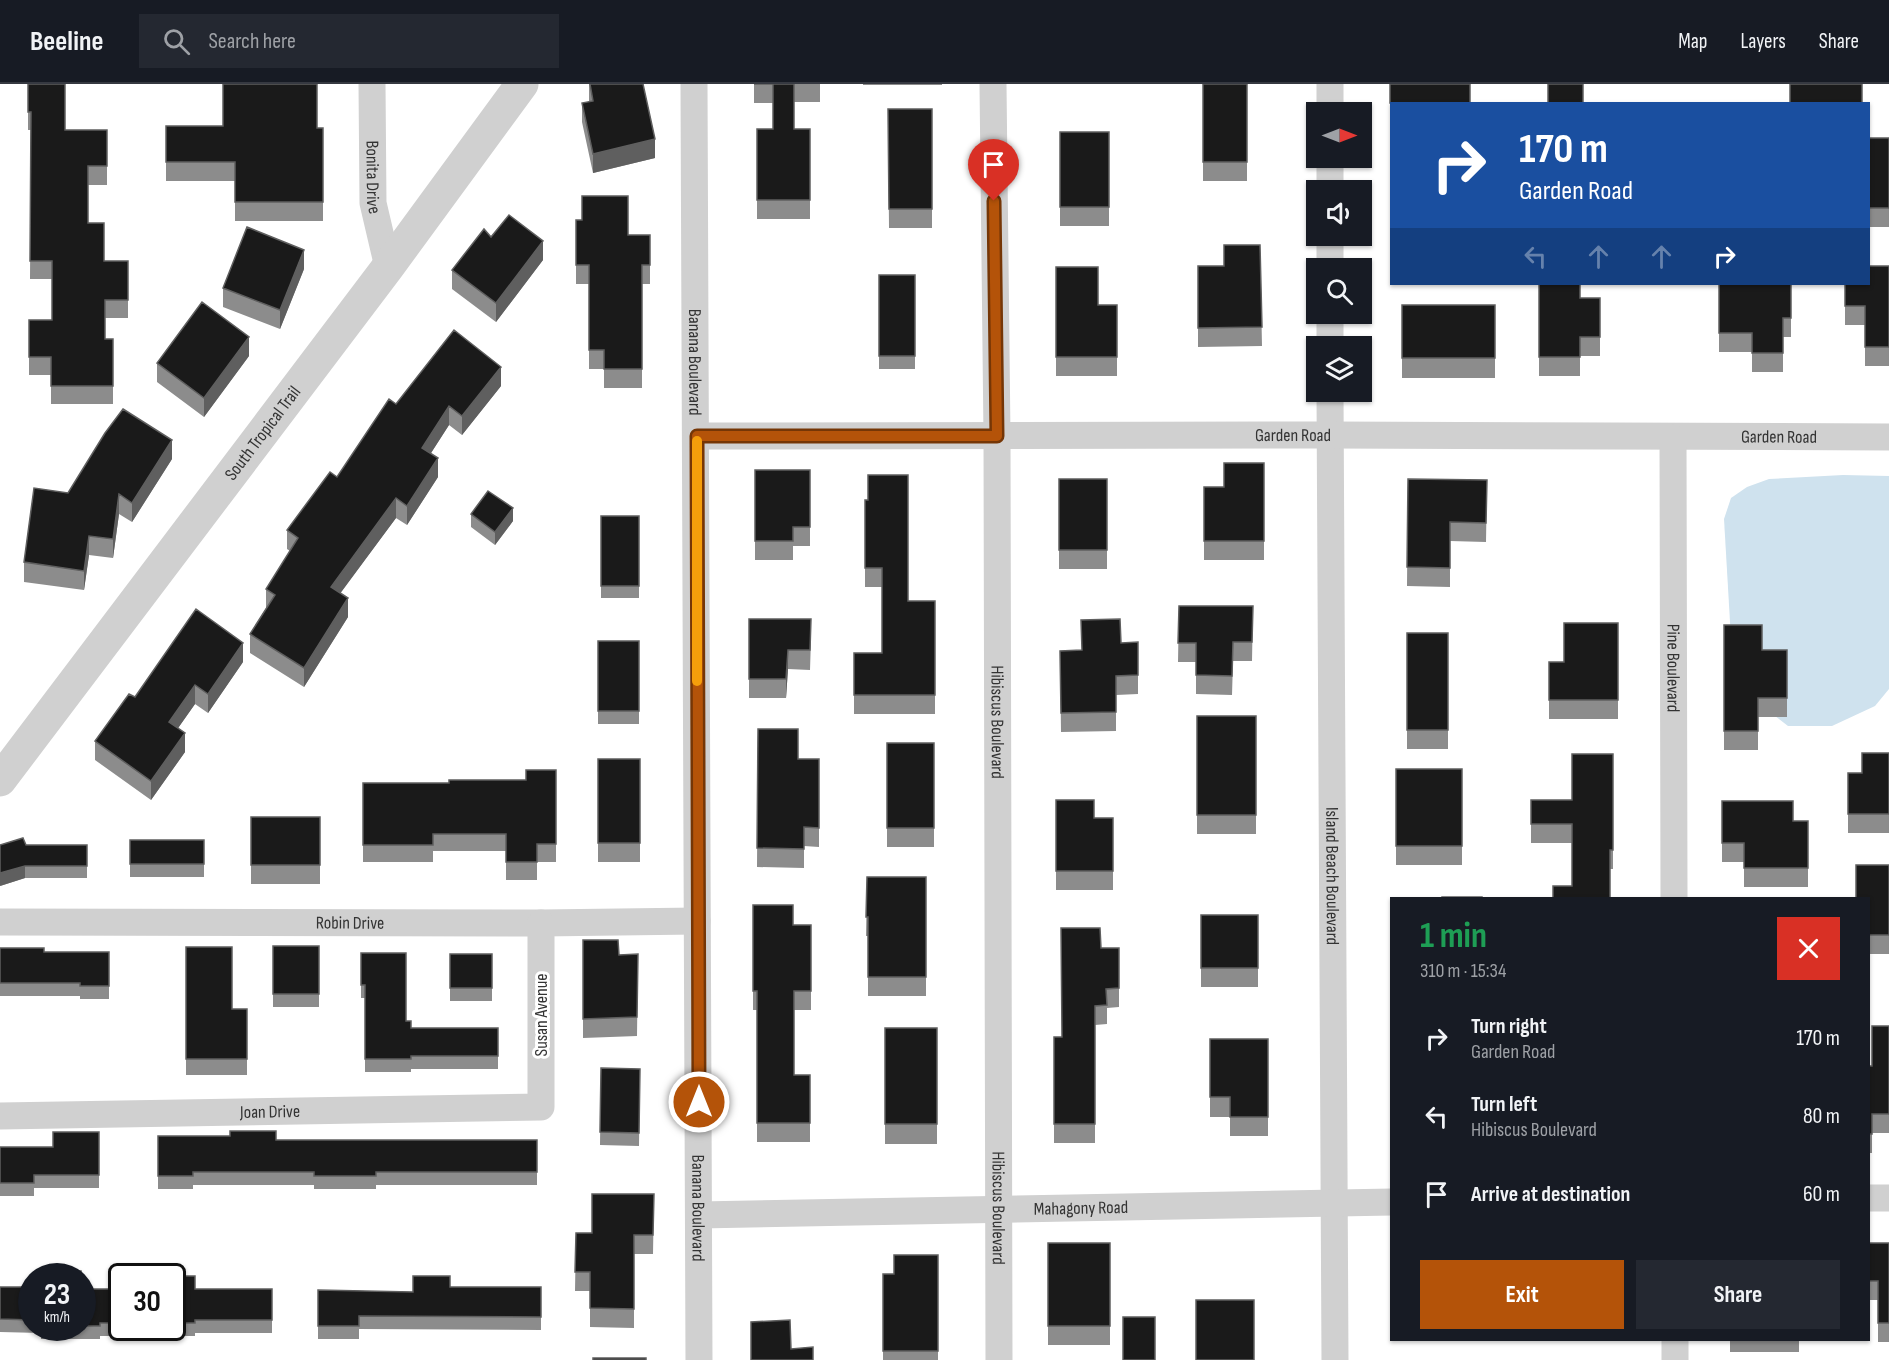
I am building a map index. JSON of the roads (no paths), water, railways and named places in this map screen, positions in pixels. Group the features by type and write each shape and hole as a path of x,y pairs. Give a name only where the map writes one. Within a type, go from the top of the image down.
{"street":[{"name":"Bonita Drive","path":"372,84 373,203 388,267"},
{"name":"South Tropical Trail","path":"2,768 388,267 522,84"},
{"name":"Banana Boulevard","path":"694,84 699,1360"},
{"name":"Hibiscus Boulevard","path":"993,84 997,436 999,1360"},
{"path":"1330,84 1330,102"},
{"name":"Island Beach Boulevard","path":"1330,402 1335,1360"},
{"name":"Garden Road","path":"697,436 1889,437"},
{"name":"Pine Boulevard","path":"1673,438 1674,897"},
{"name":"Robin Drive","path":"0,922 698,921"},
{"name":"Susan Avenue","path":"540,923 541,1107"},
{"name":"Joan Drive","path":"0,1116 541,1107"},
{"path":"1870,1198 1889,1198"},
{"name":"Mahagony Road","path":"699,1215 1390,1202"},
{"path":"1675,1341 1675,1360"}],"water":[{"path":"1843,475 1889,476 1889,689 1875,706 1832,726 1788,726 1741,690 1731,639 1724,519 1731,498 1747,487 1769,479"}]}
